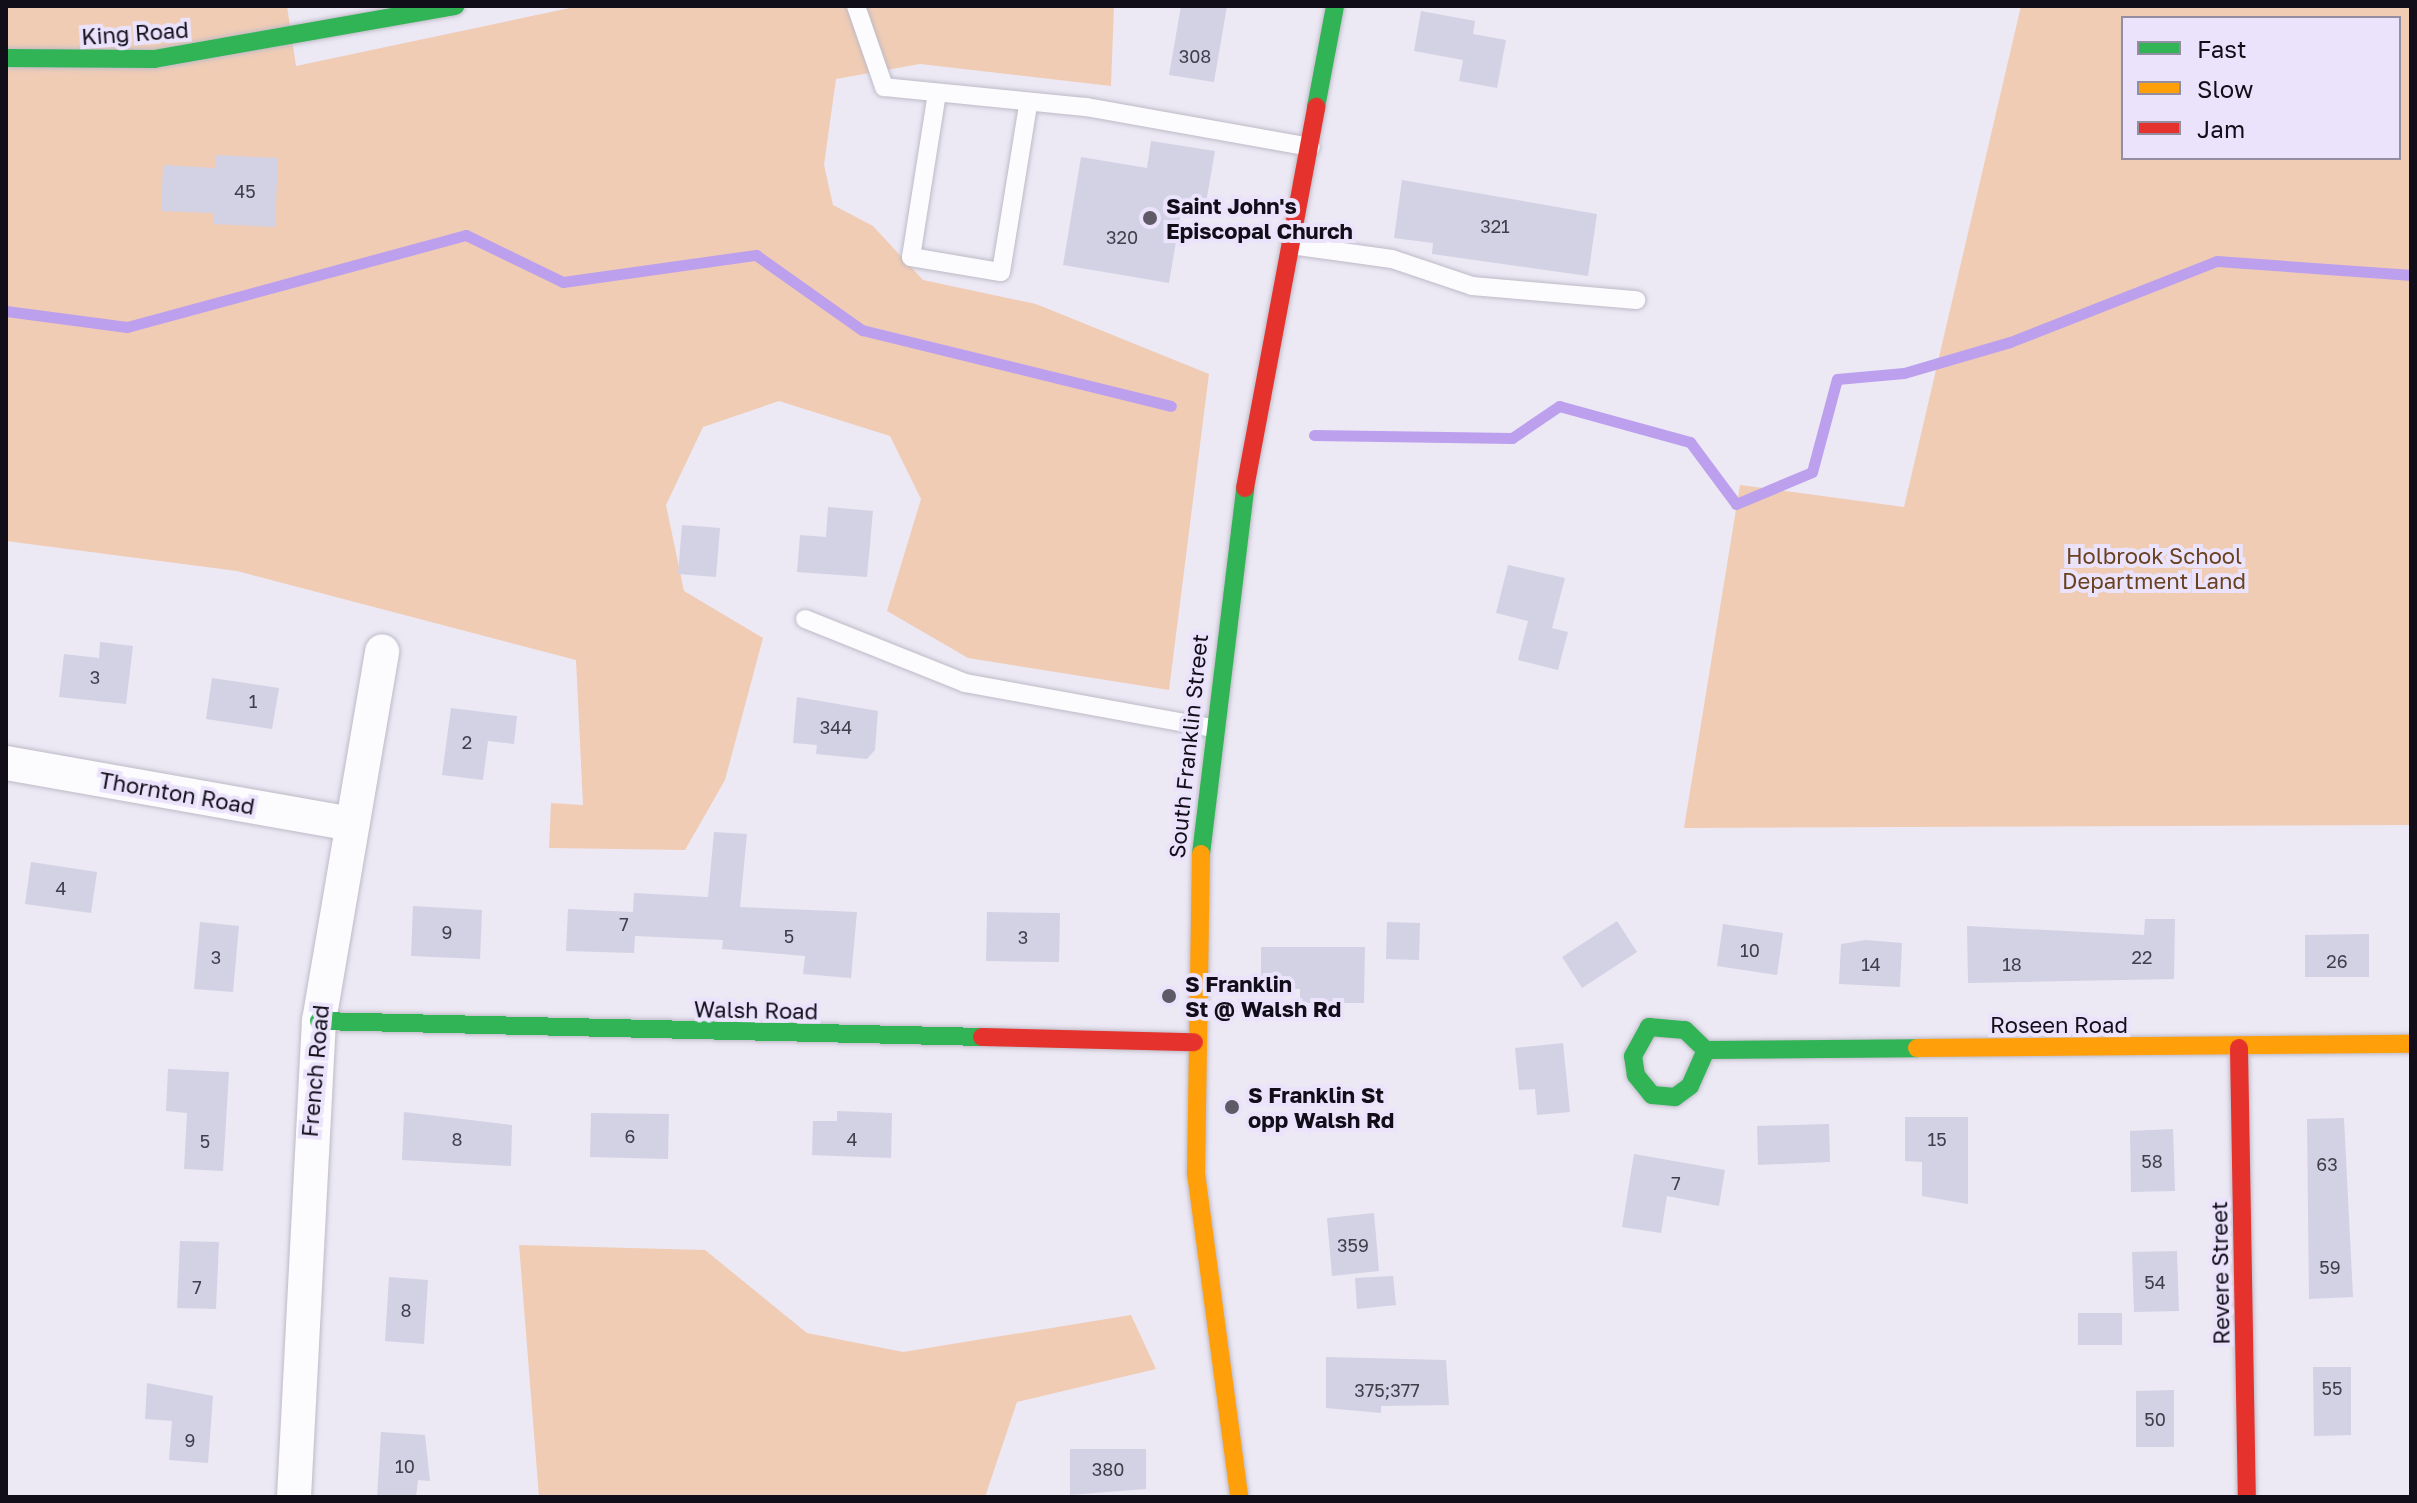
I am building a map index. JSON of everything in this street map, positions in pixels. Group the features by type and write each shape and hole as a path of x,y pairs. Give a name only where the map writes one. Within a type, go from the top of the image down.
{"street":[{"name":"King Road","path":"6,58 154,59 455,6"},
{"name":"South Franklin Street","path":"1239,1497 1203,1260 1194,1042 1212,728 1241,509 1335,6"},
{"name":"French Road","path":"294,1497 319,1021 348,823 382,651"},
{"name":"Thornton Road","path":"6,763 348,823"},
{"name":"Walsh Road","path":"319,1021 1194,1042"},
{"name":"Roseen Road","path":"1706,1050 2239,1048 2411,1044"},
{"name":"Revere Street","path":"2239,1048 2247,1497"}],"lane":[{"path":"856,6 884,87 1028,105 1086,107 1310,147"},
{"path":"937,93 911,257 1001,272 1028,105"},
{"path":"1291,245 1392,259 1472,286 1636,300"},
{"path":"805,619 965,683 1212,728"}],"green space":[{"path":"6,6 287,6 296,66 579,6 1114,6 1111,86 920,64 836,79 824,165 833,205 873,226 923,280 1036,304 1209,374 1169,690 968,658 887,611 921,499 890,436 779,401 703,427 666,505 684,591 763,638 725,780 685,850 549,848 551,803 583,805 576,660 237,571 6,541"},
{"name":"Holbrook School Department Land","path":"2021,6 2411,6 2411,825 1684,828 1740,485 1904,507"},
{"path":"519,1245 705,1250 807,1333 903,1352 1131,1315 1156,1369 1017,1402 985,1497 539,1497"}],"building":[{"path":"1181,6 1227,6 1214,82 1169,75"},
{"path":"1421,11 1475,21 1473,34 1506,40 1497,88 1459,81 1463,60 1414,51"},
{"path":"1151,141 1215,151 1205,209 1182,206 1169,283 1063,265 1081,157 1147,168"},
{"path":"215,155 278,158 275,227 213,224 213,213 161,211 163,165 215,168"},
{"path":"1402,180 1597,214 1588,276 1432,254 1433,243 1394,238"},
{"path":"828,507 873,511 867,577 797,572 800,535 826,537"},
{"path":"682,525 720,528 716,577 678,574"},
{"path":"1508,565 1565,578 1552,628 1568,632 1558,670 1518,660 1528,621 1496,613"},
{"path":"100,642 133,646 126,704 59,697 64,654 99,658"},
{"path":"212,678 279,688 272,729 206,719"},
{"path":"797,697 878,711 875,750 867,759 816,754 817,745 793,743"},
{"path":"451,708 517,716 514,744 488,741 483,780 442,775"},
{"path":"714,832 747,834 740,907 857,912 851,978 803,974 805,956 722,949 723,940 635,936 634,953 566,951 568,909 633,912 634,893 708,897"},
{"path":"31,862 97,872 91,913 25,904"},
{"path":"413,906 482,910 480,959 411,956"},
{"path":"987,912 1060,913 1059,962 986,961"},
{"path":"2145,919 2175,919 2174,979 1968,983 1967,926 2144,935"},
{"path":"1617,921 1637,952 1582,988 1562,957"},
{"path":"200,922 239,926 233,992 194,989"},
{"path":"1387,922 1420,923 1419,960 1386,959"},
{"path":"1723,924 1783,933 1777,975 1717,966"},
{"path":"2369,934 2369,977 2305,977 2305,935"},
{"path":"1866,940 1902,943 1900,987 1839,984 1841,944"},
{"path":"1261,947 1365,947 1364,1003 1300,1003 1300,989 1261,989"},
{"path":"1563,1043 1570,1112 1537,1115 1535,1089 1519,1090 1515,1048"},
{"path":"168,1069 229,1072 223,1171 184,1169 187,1113 166,1111"},
{"path":"837,1111 892,1113 891,1158 812,1155 813,1121 837,1121"},
{"path":"404,1112 512,1125 511,1166 402,1160"},
{"path":"591,1113 669,1114 668,1159 590,1157"},
{"path":"1905,1117 1968,1117 1968,1204 1922,1196 1922,1162 1905,1161"},
{"path":"2344,1118 2353,1297 2309,1299 2307,1119"},
{"path":"1829,1124 1830,1162 1758,1165 1757,1126"},
{"path":"2173,1129 2175,1191 2131,1192 2130,1131"},
{"path":"1634,1154 1725,1170 1719,1206 1667,1196 1661,1233 1622,1227"},
{"path":"1374,1213 1379,1271 1332,1276 1327,1218"},
{"path":"180,1241 219,1242 216,1309 177,1308"},
{"path":"2177,1251 2179,1311 2134,1312 2132,1252"},
{"path":"1393,1276 1396,1305 1357,1309 1355,1278"},
{"path":"389,1277 428,1280 424,1344 385,1341"},
{"path":"2078,1313 2122,1313 2122,1345 2078,1345"},
{"path":"1326,1357 1446,1360 1449,1405 1381,1406 1381,1413 1326,1408"},
{"path":"2313,1367 2351,1367 2351,1435 2314,1436"},
{"path":"147,1383 213,1396 208,1463 169,1460 172,1421 145,1419"},
{"path":"2174,1390 2174,1447 2136,1447 2136,1391"},
{"path":"381,1432 425,1435 430,1481 418,1480 416,1497 377,1497"},
{"path":"1070,1449 1146,1449 1146,1489 1070,1495"}],"waterway":[{"path":"6,311 127,327 466,235 563,282 756,255 862,330 1171,406"},
{"path":"1314,435 1512,438 1559,406 1690,442 1736,504 1812,472 1837,379 1904,373 2010,342 2217,261 2411,275"}],"traffic: fast":[{"path":"6,58 154,59 455,6"},
{"path":"1316,107 1335,6"},
{"path":"1201,854 1245,488"},
{"path":"319,1021 982,1037"},
{"path":"1706,1050 1690,1086 1675,1097 1652,1095 1636,1075 1633,1056 1649,1027 1685,1030 1706,1050 1917,1048"}],"traffic: slow":[{"path":"1201,854 1196,1173 1239,1497"},
{"path":"1917,1048 2411,1044"}],"traffic: jam":[{"path":"1245,488 1316,107"},
{"path":"982,1037 1194,1042"},
{"path":"2239,1048 2247,1497"}],"place":[{"name":"Saint John's Episcopal Church","path":"1150,218"},
{"name":"S Franklin St @ Walsh Rd","path":"1169,996"},
{"name":"S Franklin St opp Walsh Rd","path":"1232,1107"}]}
